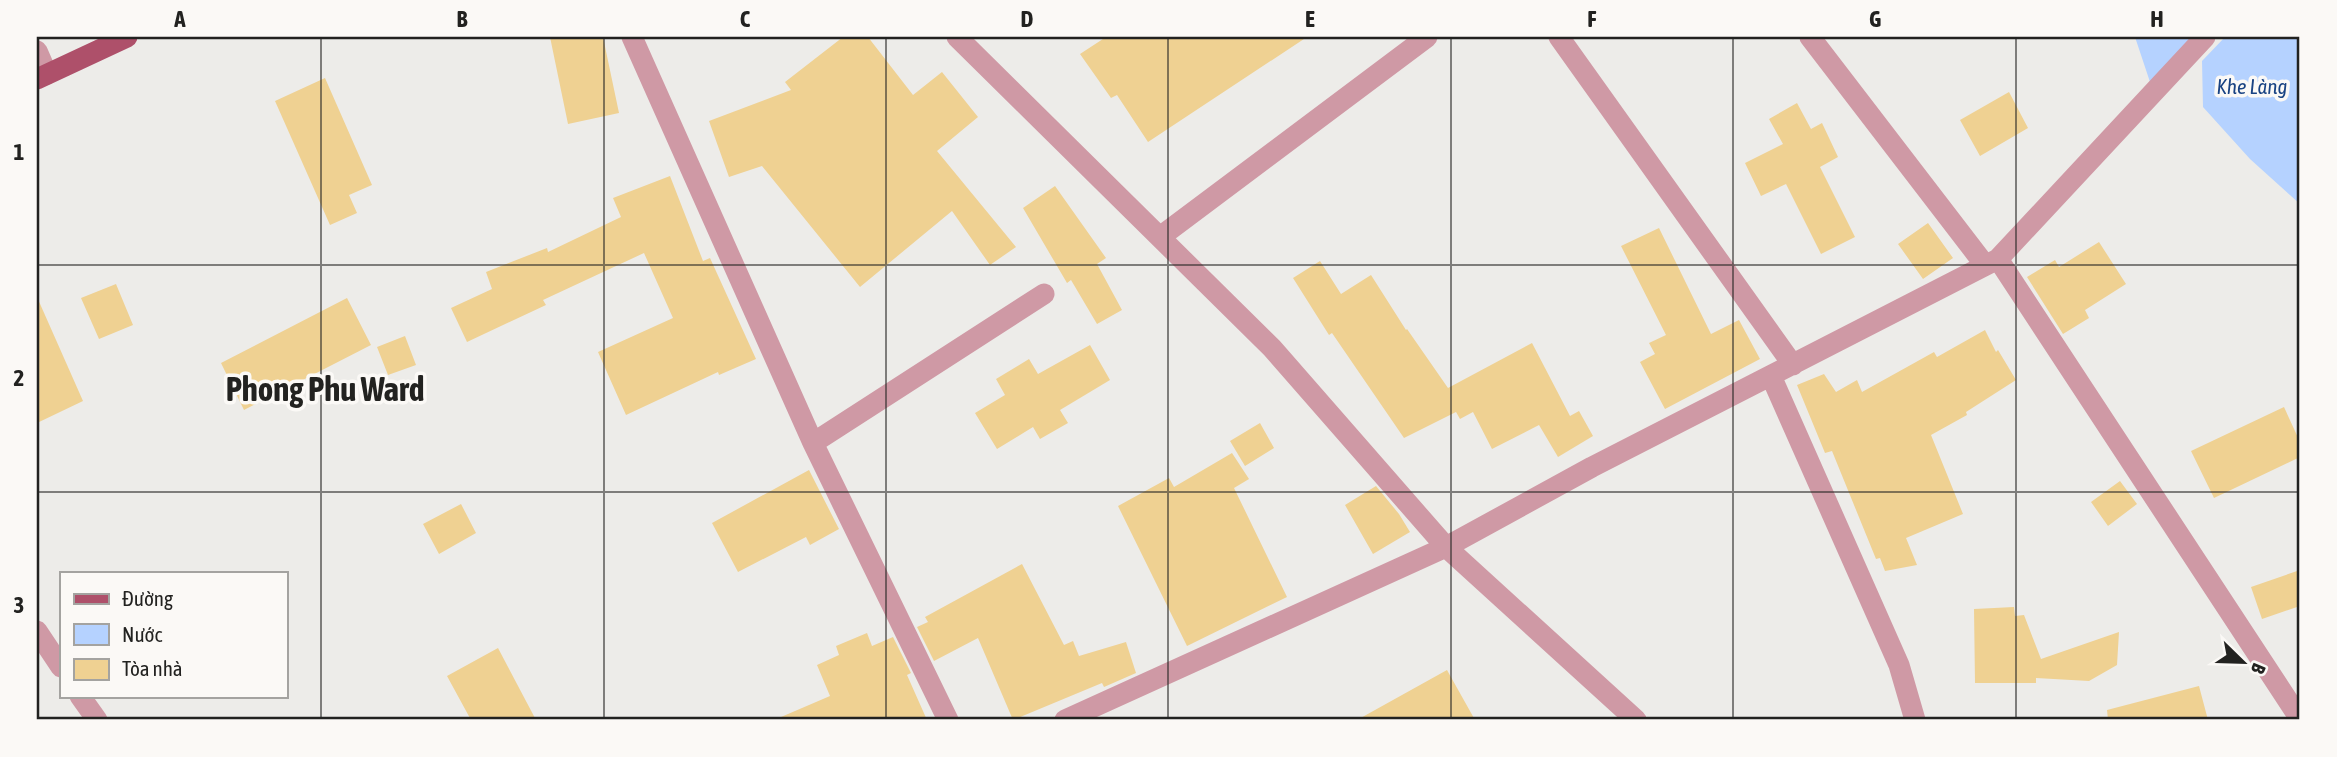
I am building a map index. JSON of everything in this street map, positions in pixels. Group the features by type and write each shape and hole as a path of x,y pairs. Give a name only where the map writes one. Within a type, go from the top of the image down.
{"main road":[{"path":"42,76 127,37"}],"street":[{"path":"632,37 813,443 948,720"},
{"path":"957,37 1272,348 1446,547 1636,720"},
{"path":"1160,237 1427,37"},
{"path":"1559,37 1793,365"},
{"path":"1810,37 1992,262 2300,719"},
{"path":"1065,720 1446,547 1592,467 1992,262 2154,94 2205,37"},
{"path":"37,51 42,76"},
{"path":"813,443 1044,294"},
{"path":"1771,376 1899,665 1915,720"},
{"path":"37,631 60,666"},
{"path":"81,698 97,720"}],"water":[{"path":"2135,37 2205,37 2154,94"},
{"name":"Khe Làng","path":"2225,37 2300,37 2300,204 2250,159 2203,107 2202,61"}],"building":[{"path":"550,37 603,37 619,113 568,124"},
{"path":"843,37 868,37 913,95 942,72 978,117 937,151 1016,247 990,265 952,211 860,287 762,166 729,177 709,121 791,90 785,82"},
{"path":"1106,37 1307,37 1148,142 1117,95 1111,98 1080,54"},
{"path":"325,78 372,185 349,195 357,213 330,225 275,101"},
{"path":"2009,92 2028,128 1980,156 1960,120"},
{"path":"1797,103 1811,129 1822,123 1838,157 1820,167 1855,237 1821,254 1786,184 1761,196 1745,163 1783,144 1769,119"},
{"path":"670,176 703,261 710,258 756,359 719,375 718,372 626,415 598,352 673,318 644,253 543,300 546,305 467,342 451,308 492,289 486,272 547,248 548,252 621,217 613,198"},
{"path":"1055,186 1106,258 1097,264 1122,310 1097,324 1071,280 1067,283 1023,208"},
{"path":"1928,223 1953,258 1923,279 1898,244"},
{"path":"1659,228 1711,334 1739,320 1760,359 1665,409 1640,362 1655,354 1649,343 1666,335 1621,246"},
{"path":"2099,242 2126,284 2085,310 2089,318 2063,334 2027,277 2055,260 2059,267"},
{"path":"1320,261 1341,294 1371,275 1448,388 1532,343 1570,416 1579,411 1593,436 1558,457 1539,425 1492,449 1473,412 1460,419 1456,412 1404,438 1332,333 1329,335 1293,278"},
{"path":"116,284 133,325 99,339 81,298"},
{"path":"37,297 83,401 37,423"},
{"path":"347,298 371,345 244,410 221,363"},
{"path":"1985,330 1996,352 1998,350 2016,380 1966,412 1967,415 1931,435 1963,514 1906,538 1917,565 1885,571 1880,558 1876,559 1832,451 1825,453 1797,385 1824,374 1836,392 1857,380 1862,392 1934,352 1937,357"},
{"path":"405,336 416,365 388,375 377,347"},
{"path":"1090,345 1110,380 1060,410 1068,423 1040,439 1033,427 997,449 975,413 1005,395 996,379 1029,359 1038,374"},
{"path":"2284,407 2300,442 2300,457 2214,498 2191,451"},
{"path":"1260,423 1274,448 1245,466 1230,441"},
{"path":"1232,453 1249,479 1234,488 1287,597 1187,646 1118,506 1169,478 1174,487"},
{"path":"809,470 839,529 810,545 806,537 738,572 712,523"},
{"path":"2120,481 2137,504 2108,526 2091,502"},
{"path":"1376,486 1410,532 1373,554 1345,505"},
{"path":"461,504 476,533 439,554 423,524"},
{"path":"1022,564 1064,645 1073,641 1079,656 1126,642 1136,673 1104,687 1102,683 1013,720 978,638 934,661 917,627 928,622 925,617"},
{"path":"2300,570 2300,606 2262,619 2251,587"},
{"path":"2014,607 2015,616 2024,615 2041,659 2119,632 2117,665 2089,681 2036,678 2036,683 1975,683 1974,609"},
{"path":"867,633 872,646 893,637 911,673 907,675 927,720 774,720 830,696 817,665 839,655 836,646"},
{"path":"498,648 536,720 471,720 447,676"},
{"path":"1447,670 1475,720 1357,720"},
{"path":"2199,686 2208,720 2108,720 2107,710"}],"district":[{"name":"Phong Phu Ward","path":"325,389"}]}
